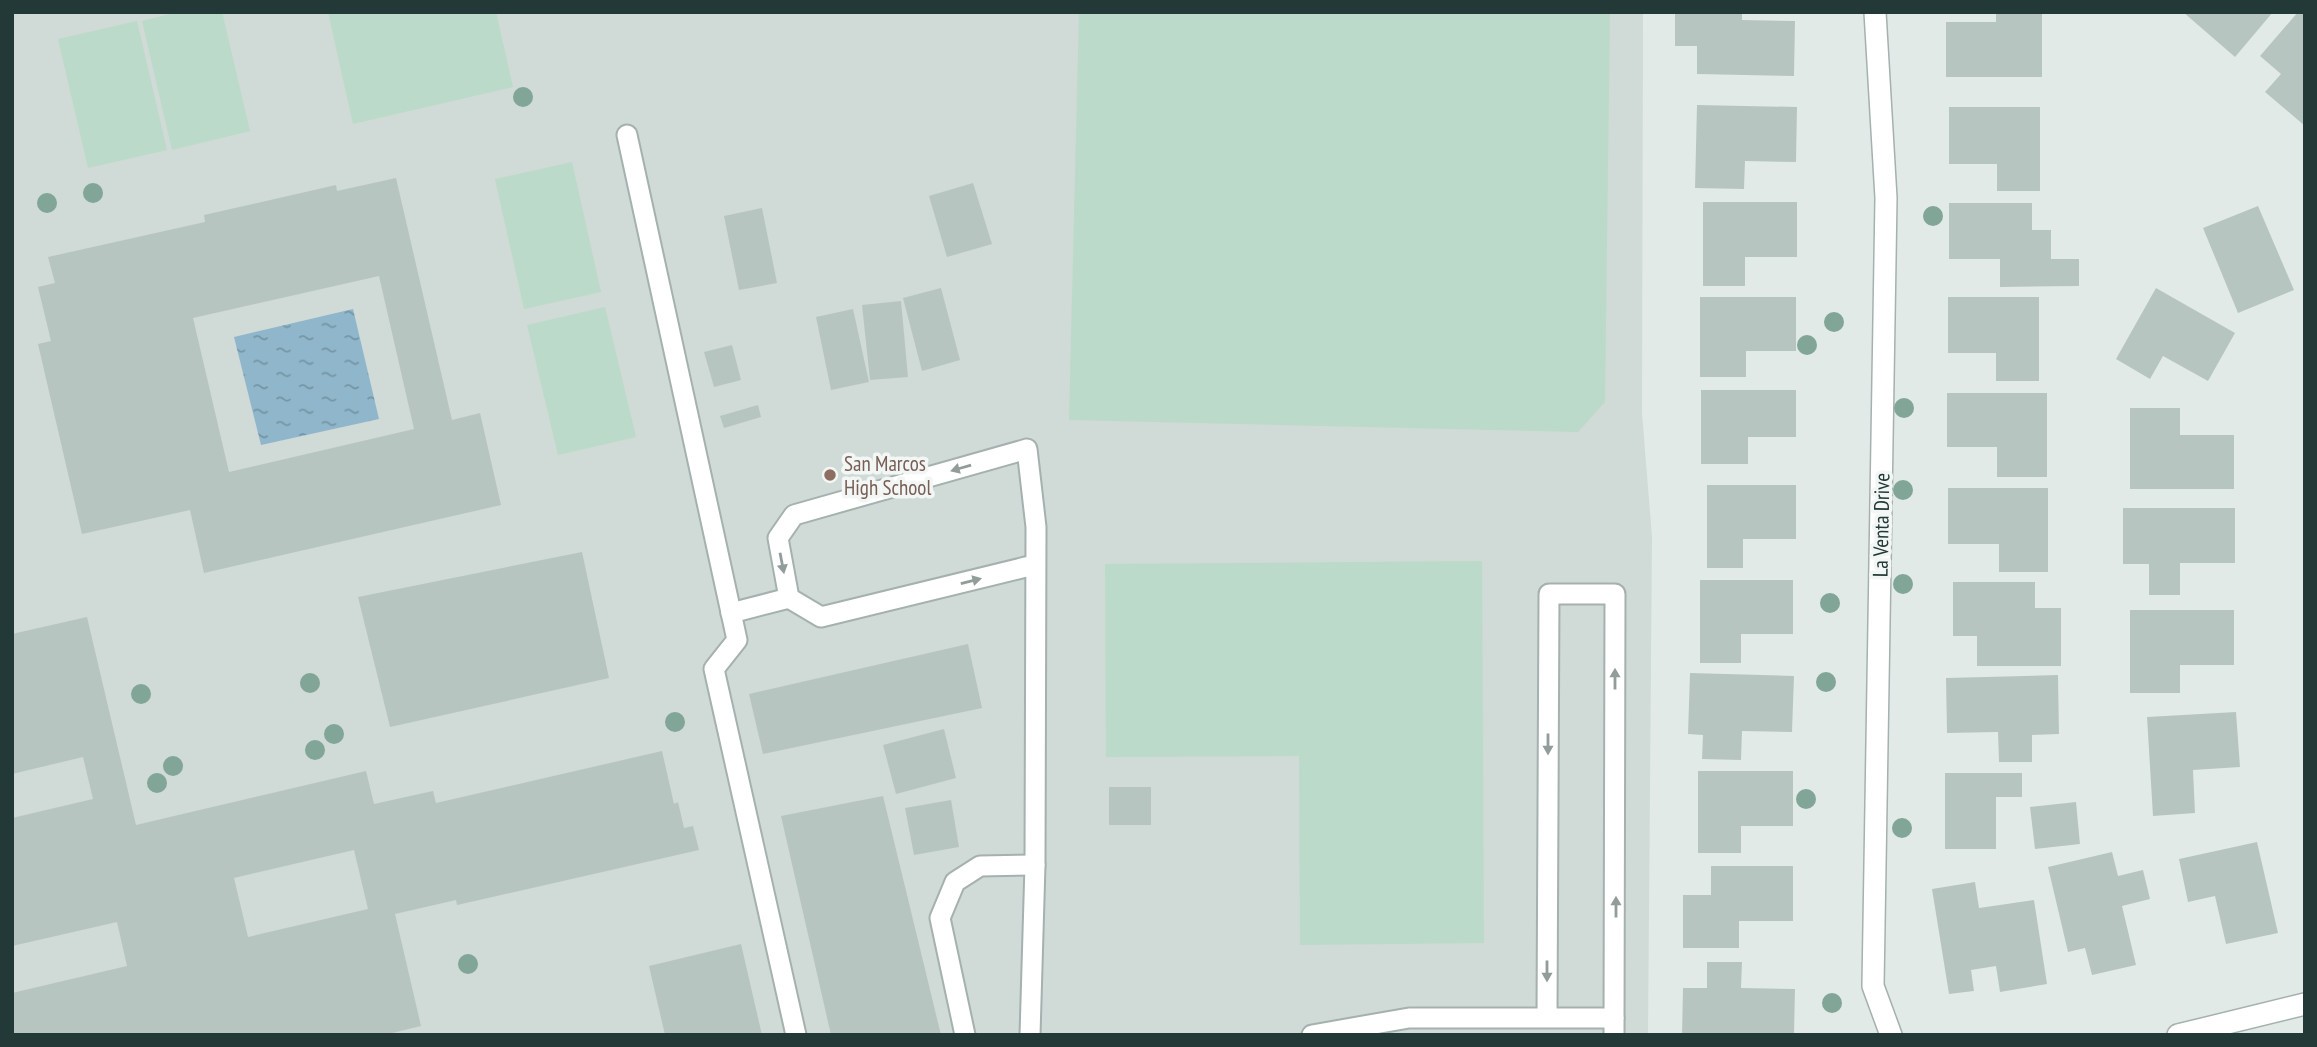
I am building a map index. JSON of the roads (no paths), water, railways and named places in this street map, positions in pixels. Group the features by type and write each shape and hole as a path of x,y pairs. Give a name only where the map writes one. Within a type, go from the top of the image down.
{"street":[{"name":"La Venta Drive","path":"1875,12 1886,198 1872,986 1891,1035"},
{"path":"2184,1034 2305,1004"}],"lane":[{"path":"627,135 737,640 714,669 796,1035"},
{"path":"789,598 778,538 794,515 1027,449 1036,527 1035,865 1030,1035"},
{"path":"731,612 789,598 821,617 1034,565"},
{"path":"1312,1035 1411,1026 1614,1026 1615,594 1549,594 1534,1024"},
{"path":"965,1035 940,918 955,882 980,866 1035,865"}],"water":[{"path":"353,309 379,419 261,445 234,337"}],"place":[{"name":"San Marcos High School","path":"830,475"}]}
